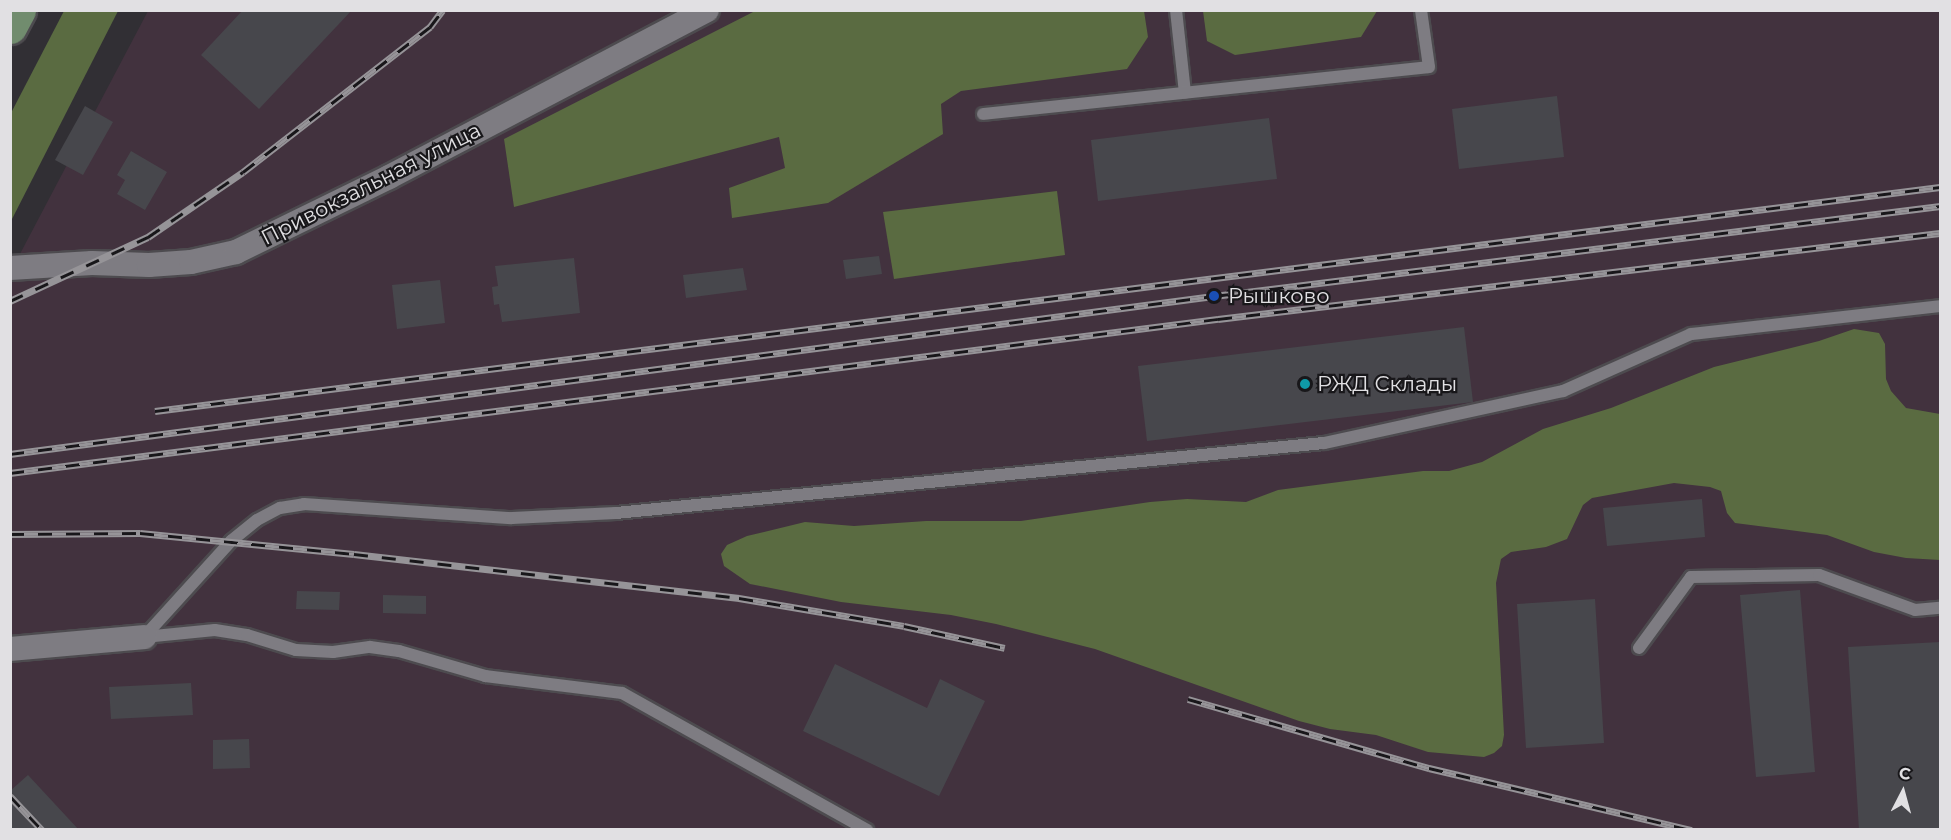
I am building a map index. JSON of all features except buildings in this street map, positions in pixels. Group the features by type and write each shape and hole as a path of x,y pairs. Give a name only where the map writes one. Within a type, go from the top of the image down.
{"main road":[{"path":"10,27 19,10"}],"street":[{"name":"Привокзальная улица","path":"10,268 92,263 149,265 191,262 236,252 389,177 707,10"},
{"path":"10,649 144,637"}],"lane":[{"path":"1176,10 1185,93"},
{"path":"983,114 1429,67 1421,10"},
{"path":"144,637 231,541 257,520 280,508 304,504 512,518 616,513 1324,443 1563,391 1691,334 1941,306"},
{"path":"1639,648 1691,577 1820,574 1915,610 1941,608"},
{"path":"144,637 215,630 247,635 296,650 333,652 370,647 399,651 485,676 622,693 867,830"}],"shaded area":[{"path":"148,11 1940,11 1940,829 11,830 11,271"}],"green space":[{"path":"1203,10 1377,11 1361,37 1235,55 1207,41"},
{"path":"64,11 118,11 11,221 11,113"},
{"path":"755,11 1144,11 1148,37 1127,69 961,91 941,104 943,134 828,203 732,218 729,188 785,168 779,137 514,207 504,139"},
{"path":"1057,191 1065,255 894,279 883,212"},
{"path":"1854,329 1879,333 1885,344 1886,379 1891,391 1906,408 1940,414 1940,560 1906,558 1874,552 1827,535 1735,523 1727,513 1721,491 1710,487 1674,483 1592,498 1583,505 1567,539 1546,547 1511,552 1501,559 1496,583 1504,735 1502,746 1494,753 1484,757 1428,752 1376,735 1330,729 1299,721 1095,649 996,624 951,615 841,602 750,584 724,566 721,554 727,545 747,536 805,522 854,526 926,521 1021,521 1150,502 1187,499 1246,502 1278,490 1423,471 1449,471 1482,462 1543,429 1611,408 1714,367 1819,341"}],"railway":[{"path":"10,301 148,237 243,172 430,27 443,10"},
{"path":"155,411 1940,187"},
{"path":"10,454 1214,296 1940,206"},
{"path":"10,473 1218,319 1940,233"},
{"path":"10,534 140,533 354,554 739,598 904,626 1005,648"},
{"path":"1188,699 1429,768 1692,830"},
{"path":"10,796 42,830"}],"place":[{"name":"Рышково","path":"1214,296"},
{"name":"РЖД Склады","path":"1305,384"}]}
